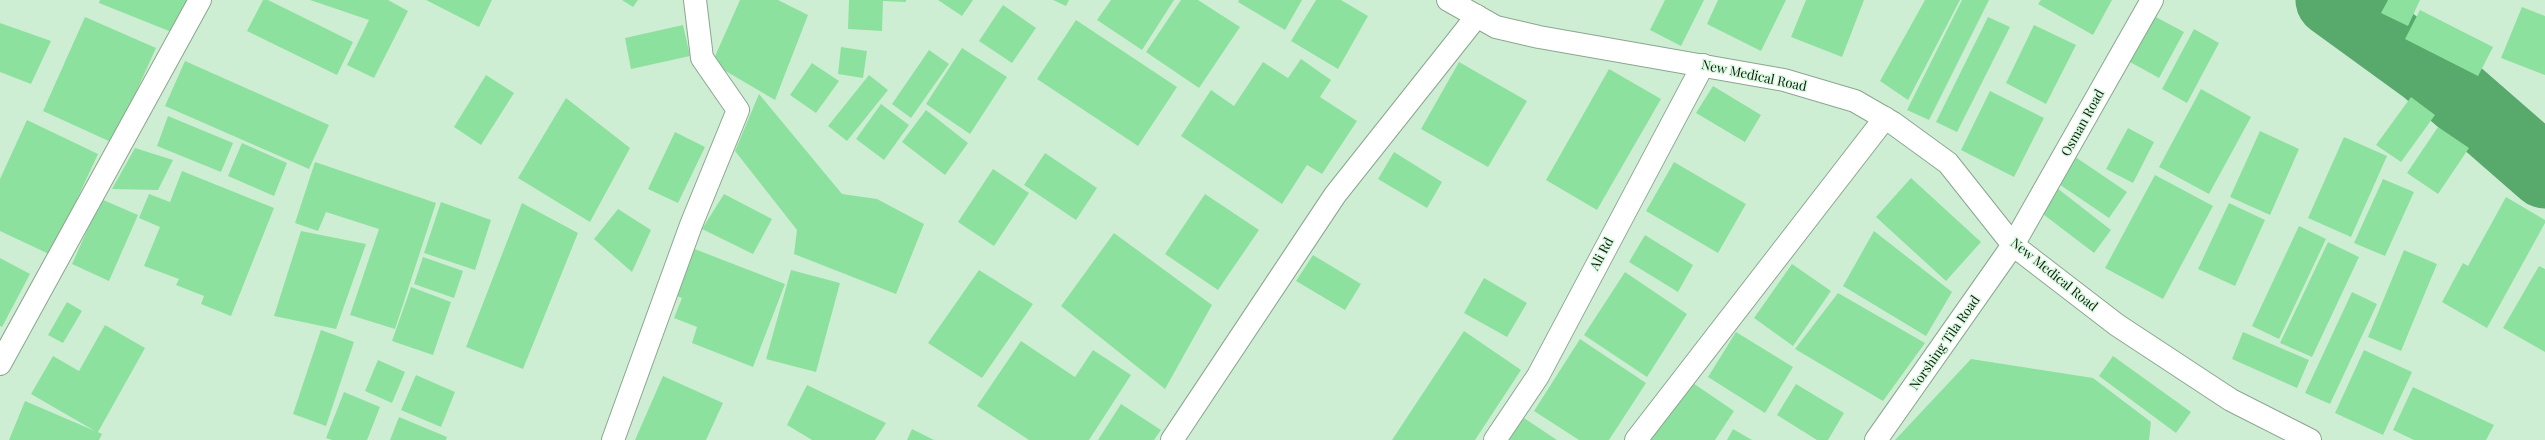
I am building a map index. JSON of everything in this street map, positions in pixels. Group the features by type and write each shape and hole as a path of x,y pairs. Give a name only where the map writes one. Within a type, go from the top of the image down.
{"street":[{"path":"0,364 200,0"},
{"path":"613,440 690,225 738,110 702,58 695,0"},
{"name":"New Medical Road","path":"1448,0 1496,27 1539,37 1784,80 1855,101 1885,118 1948,163 2014,245 2117,325 2231,400 2310,440"},
{"name":"Osman Road","path":"2014,245 2149,4"},
{"path":"1172,440 1335,195 1477,16"},
{"name":"Ali Rd","path":"1495,440 1538,376 1703,65"},
{"path":"1636,440 1885,118"},
{"name":"Norshing Tila Road","path":"1876,440 2014,245"}],"building":[{"path":"100,0 187,0 174,33 99,3"},
{"path":"263,0 268,0 353,42 337,75 247,31"},
{"path":"310,0 388,0 408,11 374,78 347,65 369,20"},
{"path":"426,0 492,0 479,27"},
{"path":"622,0 638,0 633,7"},
{"path":"740,0 778,0 808,15 775,100 712,63"},
{"path":"849,0 906,0 906,2 883,1 882,31 848,29"},
{"path":"938,0 973,0 962,16"},
{"path":"1053,0 1069,0 1066,6"},
{"path":"1111,0 1174,0 1142,50 1097,20"},
{"path":"1181,0 1198,0 1240,27 1199,88 1146,52"},
{"path":"1239,0 1302,0 1285,30 1238,2"},
{"path":"1316,0 1341,0 1368,16 1338,69 1291,41"},
{"path":"1665,0 1704,0 1681,46 1650,30"},
{"path":"1718,0 1786,0 1761,51 1707,24"},
{"path":"1806,0 1864,0 1842,57 1791,37"},
{"path":"1925,0 1960,0 1908,100 1880,81"},
{"path":"1962,0 1989,0 1929,120 1907,110"},
{"path":"2041,0 2112,0 2093,35 2038,4"},
{"path":"2388,0 2420,0 2408,26 2381,13"},
{"path":"1003,5 1036,28 1012,63 979,41"},
{"path":"2522,7 2545,16 2545,75 2501,58"},
{"path":"2420,10 2493,47 2478,76 2405,39"},
{"path":"2154,16 2184,32 2159,78 2130,62"},
{"path":"85,17 156,48 113,143 43,111"},
{"path":"1988,17 2010,27 1957,132 1936,122"},
{"path":"1076,20 1177,87 1138,146 1037,79"},
{"path":"0,23 51,41 31,84 0,72"},
{"path":"683,25 690,56 631,69 625,38"},
{"path":"2034,25 2076,45 2046,104 2006,83"},
{"path":"2194,29 2219,43 2187,103 2162,89"},
{"path":"841,47 867,51 863,78 838,74"},
{"path":"962,48 1007,77 970,134 926,104"},
{"path":"929,50 949,64 911,118 892,104"},
{"path":"1301,59 1331,80 1320,97 1357,121 1322,174 1307,165 1282,204 1181,136 1211,90 1234,106 1263,62 1288,78"},
{"path":"185,61 329,125 309,169 165,106"},
{"path":"1459,62 1527,101 1488,167 1421,129"},
{"path":"812,63 839,81 816,113 790,95"},
{"path":"1609,69 1661,99 1597,210 1546,180"},
{"path":"486,75 514,93 481,145 454,127"},
{"path":"869,75 888,90 847,141 828,126"},
{"path":"1713,86 1761,115 1745,142 1696,113"},
{"path":"2201,89 2251,117 2209,194 2159,167"},
{"path":"1990,91 2044,118 2014,177 1961,150"},
{"path":"759,94 842,194 877,199 924,224 896,294 794,254 797,230 735,151"},
{"path":"2411,97 2435,115 2401,162 2376,145"},
{"path":"566,98 630,148 590,222 518,178"},
{"path":"881,104 909,125 884,160 856,139"},
{"path":"926,110 968,143 945,175 902,142"},
{"path":"168,116 233,143 221,172 157,146"},
{"path":"27,120 98,154 51,255 0,231 0,179"},
{"path":"2438,127 2469,148 2438,194 2407,173"},
{"path":"2128,128 2154,142 2133,183 2106,169"},
{"path":"2260,131 2299,149 2270,215 2230,197"},
{"path":"675,132 705,147 678,203 648,189"},
{"path":"2344,137 2387,156 2351,237 2308,218"},
{"path":"242,143 287,163 274,196 228,176"},
{"path":"135,148 173,160 158,190 112,189"},
{"path":"1394,152 1442,182 1427,208 1378,179"},
{"path":"1045,153 1097,188 1076,220 1024,185"},
{"path":"2071,154 2127,192 2109,218 2053,180"},
{"path":"315,162 436,203 395,329 350,315 379,229 326,212 318,231 295,223"},
{"path":"1674,162 1746,204 1718,253 1646,211"},
{"path":"993,169 1029,193 994,246 958,222"},
{"path":"182,171 274,208 231,316 201,304 204,296 176,285 179,279 144,266 160,227 139,218 149,194 170,202"},
{"path":"2155,175 2213,206 2163,299 2105,268"},
{"path":"1911,178 1981,242 1946,281 1876,217"},
{"path":"2383,179 2414,192 2385,256 2354,243"},
{"path":"2057,188 2111,230 2094,253 2039,211"},
{"path":"724,194 772,219 753,254 702,229"},
{"path":"1205,194 1259,230 1218,290 1165,254"},
{"path":"2506,197 2545,220 2545,223 2487,328 2442,302 2463,263 2468,266"},
{"path":"101,199 138,215 109,281 72,264"},
{"path":"441,202 491,220 475,270 424,253"},
{"path":"522,203 578,233 523,369 466,347"},
{"path":"2229,203 2265,220 2235,286 2198,269"},
{"path":"618,209 651,230 632,272 594,239"},
{"path":"2299,226 2326,239 2279,339 2252,326"},
{"path":"301,231 366,244 336,329 274,316"},
{"path":"1874,231 1952,292 1926,336 1843,286"},
{"path":"1114,233 1212,305 1165,389 1061,306"},
{"path":"1645,235 1693,265 1678,292 1629,262"},
{"path":"2328,242 2359,257 2312,357 2280,343"},
{"path":"692,248 785,284 753,367 692,343 697,327 674,318 682,298 674,295"},
{"path":"2404,250 2437,264 2401,351 2368,337"},
{"path":"1313,255 1361,284 1345,310 1296,281"},
{"path":"423,257 463,271 454,298 414,284"},
{"path":"0,258 30,274 2,327 0,326"},
{"path":"1792,264 1831,291 1793,346 1754,318"},
{"path":"2539,266 2545,269 2545,352 2503,328"},
{"path":"791,270 840,283 816,372 766,359"},
{"path":"979,270 1033,304 982,378 928,343"},
{"path":"1625,272 1687,314 1647,377 1584,335"},
{"path":"1484,278 1527,303 1507,337 1464,313"},
{"path":"411,287 451,302 433,355 392,341"},
{"path":"2352,292 2377,304 2330,404 2305,393"},
{"path":"1838,293 1925,343 1883,401 1795,349"},
{"path":"67,302 82,311 63,343 48,335"},
{"path":"105,325 145,348 98,432 102,434 99,440 9,440 25,401 95,431 31,394 53,356 79,371"},
{"path":"321,330 354,342 326,426 293,414"},
{"path":"1464,331 1521,370 1475,440 1392,440"},
{"path":"1736,332 1793,367 1765,413 1708,377"},
{"path":"2243,332 2309,360 2297,388 2232,359"},
{"path":"1580,339 1646,383 1609,440 1579,440 1534,411"},
{"path":"1021,341 1075,377 1093,350 1131,375 1089,440 1029,440 977,406"},
{"path":"2364,350 2412,372 2383,435 2335,413"},
{"path":"2113,356 2191,412 2176,433 2099,376"},
{"path":"1971,359 2093,378 2151,422 2149,440 1895,440"},
{"path":"378,360 405,372 392,403 365,391"},
{"path":"416,375 455,392 441,427 401,410"},
{"path":"663,376 723,403 706,440 635,440"},
{"path":"1687,379 1734,411 1715,440 1647,440"},
{"path":"1796,384 1844,413 1828,440 1817,440 1777,415"},
{"path":"807,385 886,423 875,440 812,440 787,425"},
{"path":"2413,387 2494,425 2486,440 2414,440 2393,430"},
{"path":"344,392 380,407 367,440 332,440 326,438"},
{"path":"1121,404 1161,430 1154,440 1098,440"},
{"path":"399,417 447,437 446,440 390,440"},
{"path":"1524,418 1557,440 1509,440"},
{"path":"912,429 934,440 907,440"},
{"path":"1733,429 1752,440 1727,440"}],"waterway":[{"path":"2332,0 2427,69 2545,172"}]}
